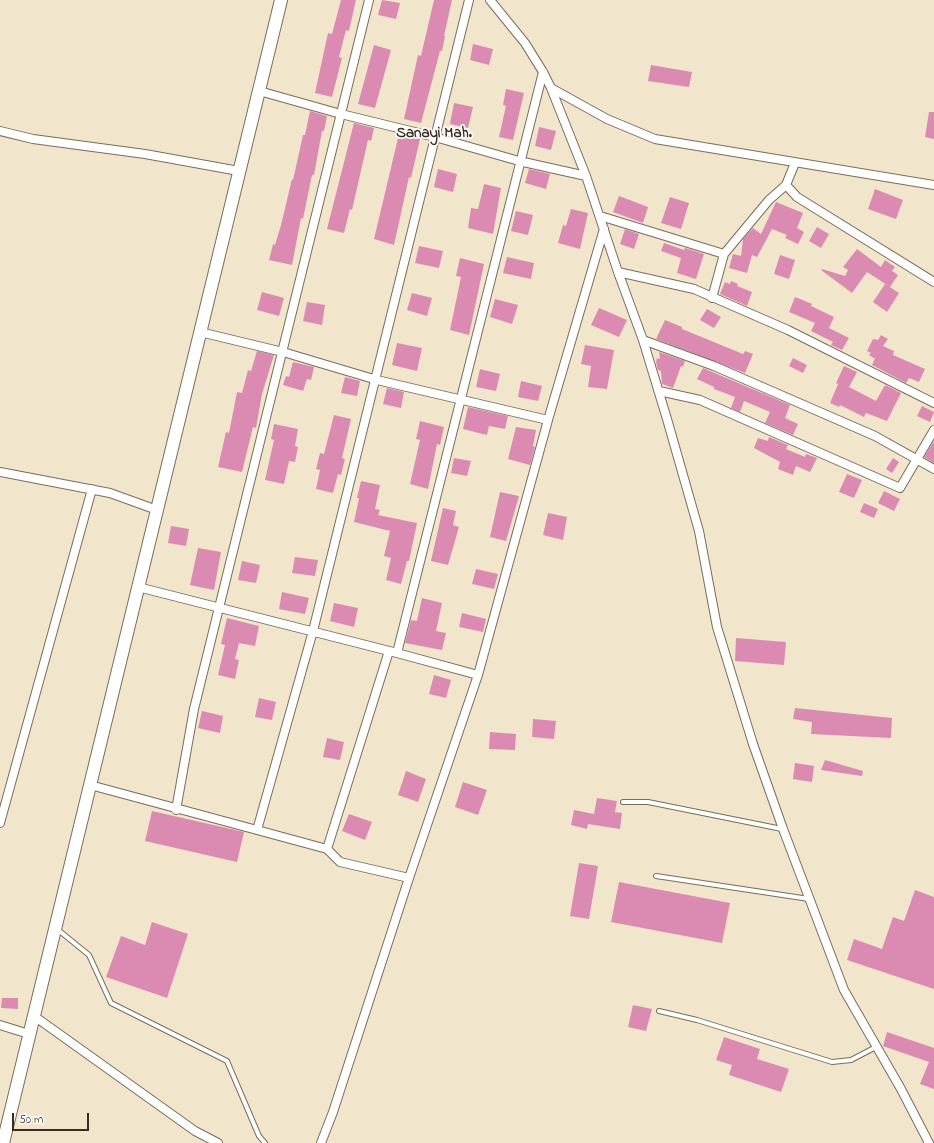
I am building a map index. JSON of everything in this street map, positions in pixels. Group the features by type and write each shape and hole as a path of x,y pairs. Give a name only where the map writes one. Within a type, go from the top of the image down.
{"main road":[{"path":"3,1143 281,0"}],"street":[{"path":"176,810 194,709 369,0"},
{"path":"257,830 313,631 339,522 377,380 469,0"},
{"path":"490,0 525,43 543,72 551,88 586,176 618,272 643,340 659,391 699,530 717,626 753,744 783,830 844,990 929,1143"},
{"path":"327,849 393,652 461,400 543,72"},
{"path":"551,88 607,119 655,139 934,185"},
{"path":"259,91 341,114 436,137 520,161 586,176"},
{"path":"0,131 33,139 145,154 239,171"},
{"path":"712,298 724,254 769,200 786,185 795,163"},
{"path":"786,185 797,197 934,282"},
{"path":"600,216 724,254"},
{"path":"321,1143 333,1112 409,878 478,675 548,420 604,229"},
{"path":"618,272 694,289 788,330 934,403"},
{"path":"200,332 283,352 377,380 548,420"},
{"path":"643,340 714,366 860,430 934,469"},
{"path":"659,391 700,400 900,488 934,430"},
{"path":"0,472 110,493 157,510"},
{"path":"0,823 92,489"},
{"path":"138,587 313,631 478,675"},
{"path":"90,785 176,810 327,849 340,862 409,878"},
{"path":"34,1016 195,1131 218,1143"},
{"path":"0,1025 29,1034"}],"lane":[{"path":"624,802 648,802 783,830"},
{"path":"656,876 809,899"},
{"path":"55,928 89,955 111,1003 227,1061 259,1136 265,1143"},
{"path":"659,1011 697,1020 832,1062 852,1060 877,1047"}],"building":[{"path":"341,0 356,0 349,31 346,30 339,57 342,58 332,97 315,93 328,33 332,34"},
{"path":"382,0 400,3 396,19 378,15"},
{"path":"434,0 452,0 442,51 440,51 421,123 404,119 418,55 421,56"},
{"path":"473,44 493,49 489,65 470,60"},
{"path":"374,45 391,50 375,108 358,104"},
{"path":"651,65 692,72 689,87 648,81"},
{"path":"506,89 524,93 513,140 499,137 506,106 503,105"},
{"path":"454,103 473,107 468,128 450,124"},
{"path":"310,111 327,116 324,131 322,131 314,175 312,175 303,219 301,218 292,265 269,260 273,244 275,245 281,225"},
{"path":"929,112 934,112 934,139 925,137"},
{"path":"354,123 374,128 371,141 368,140 352,210 350,209 344,233 327,229"},
{"path":"539,127 556,131 551,150 535,146"},
{"path":"399,134 420,139 411,178 409,177 394,245 374,239"},
{"path":"438,169 457,174 453,192 434,187"},
{"path":"529,169 550,174 546,189 525,183"},
{"path":"484,184 501,188 493,234 468,228 471,208 478,209"},
{"path":"875,189 903,200 896,219 868,209"},
{"path":"619,196 648,207 643,223 613,212"},
{"path":"670,197 689,203 681,229 661,223"},
{"path":"776,202 803,213 797,228 804,232 798,244 785,238 787,235 772,229 757,257 752,255 747,273 729,268 733,254 741,256 743,239 753,228 761,234"},
{"path":"571,209 588,213 580,249 558,243 563,225 566,226"},
{"path":"516,211 533,215 528,235 511,231"},
{"path":"817,227 829,234 821,248 809,241"},
{"path":"625,229 639,234 634,249 620,244"},
{"path":"664,243 684,250 685,248 704,254 696,279 677,273 681,258 661,251"},
{"path":"419,246 443,251 439,268 415,263"},
{"path":"857,249 881,267 885,260 895,267 892,271 898,275 890,287 867,272 852,293 821,270 822,269 845,276 848,270 843,267"},
{"path":"780,255 795,260 789,279 774,274"},
{"path":"507,257 534,263 531,279 503,273"},
{"path":"460,258 484,264 469,335 450,330 461,277 456,276"},
{"path":"731,281 738,284 737,286 752,292 747,306 720,294 725,282 730,284"},
{"path":"885,284 899,293 887,312 873,302"},
{"path":"262,292 284,298 279,316 257,310"},
{"path":"412,293 432,298 427,316 407,310"},
{"path":"795,297 812,304 811,306 834,317 829,328 849,338 842,350 831,345 833,342 811,331 815,323 789,312"},
{"path":"495,299 518,305 512,324 490,317"},
{"path":"307,302 325,305 322,325 303,321"},
{"path":"599,308 627,320 619,337 591,325"},
{"path":"707,309 721,317 714,328 700,320"},
{"path":"665,320 682,327 682,329 743,354 745,351 753,354 745,373 656,339"},
{"path":"881,335 888,339 883,346 894,351 893,355 925,369 919,382 909,378 906,383 872,365 875,359 869,355 871,353 867,351 873,339 878,340"},
{"path":"397,343 422,348 417,371 392,365"},
{"path":"585,345 614,350 607,389 588,387 591,366 581,364"},
{"path":"257,351 274,355 262,394 256,428 253,427 242,472 218,467 226,432 229,433 237,392 242,393 248,370 251,371"},
{"path":"659,352 685,361 683,367 681,366 673,388 662,384 661,371 658,370 656,362 657,358 660,359"},
{"path":"793,358 807,365 803,373 789,366"},
{"path":"293,362 314,367 311,380 307,379 303,391 283,385 286,376 289,377"},
{"path":"844,366 857,372 849,387 876,401 885,385 901,393 887,421 866,413 864,417 840,405 839,407 830,403 838,384 836,383"},
{"path":"703,368 790,405 785,418 798,424 793,435 765,423 770,412 744,401 740,412 731,408 735,397 714,389 714,387 697,379"},
{"path":"480,369 500,374 496,391 476,387"},
{"path":"345,377 360,381 357,396 341,393"},
{"path":"521,381 542,386 538,401 518,397"},
{"path":"387,388 404,392 401,408 383,404"},
{"path":"922,406 934,412 930,422 917,416"},
{"path":"468,407 508,416 505,429 489,426 487,435 463,429"},
{"path":"334,415 351,419 342,458 345,459 341,475 338,474 333,493 316,489 320,470 316,469 320,453 324,454"},
{"path":"420,421 444,427 440,445 437,444 428,489 410,484 420,440 416,439"},
{"path":"274,424 298,429 295,446 298,447 295,462 289,461 284,484 265,480 274,440 271,439"},
{"path":"516,427 536,430 533,446 535,447 530,465 508,459"},
{"path":"769,437 788,445 786,449 805,457 806,454 817,458 810,472 796,466 793,475 778,469 780,462 754,448 758,438 768,441"},
{"path":"934,441 934,463 924,457"},
{"path":"454,458 471,461 467,476 451,473"},
{"path":"893,458 899,462 892,473 886,469"},
{"path":"847,474 862,480 854,498 839,492"},
{"path":"361,481 380,485 375,509 380,510 378,515 417,523 409,561 407,561 401,584 386,580 391,558 384,556 390,531 354,522"},
{"path":"884,491 900,499 894,511 878,503"},
{"path":"500,492 519,496 506,541 490,537"},
{"path":"864,503 878,509 874,518 860,512"},
{"path":"443,508 456,511 453,525 459,527 448,565 431,561"},
{"path":"548,513 567,517 563,540 543,535"},
{"path":"171,526 189,529 186,546 168,543"},
{"path":"198,548 221,552 214,590 190,585"},
{"path":"295,557 318,560 315,576 292,573"},
{"path":"242,561 260,565 256,583 238,580"},
{"path":"476,569 498,574 494,589 472,584"},
{"path":"282,592 309,598 305,614 279,609"},
{"path":"422,598 442,603 436,631 446,633 442,650 405,643 411,620 417,621"},
{"path":"334,603 358,608 354,627 330,621"},
{"path":"462,613 486,619 483,632 459,627"},
{"path":"227,618 259,626 255,646 239,643 235,659 239,660 235,679 218,675 225,645 221,644"},
{"path":"736,638 786,642 784,665 735,661"},
{"path":"434,675 451,680 446,698 429,694"},
{"path":"259,698 276,702 272,720 255,717"},
{"path":"795,708 892,718 891,738 811,734 812,722 793,719"},
{"path":"202,711 223,716 220,733 198,728"},
{"path":"533,719 556,721 554,739 532,737"},
{"path":"490,732 516,734 515,750 489,749"},
{"path":"327,738 344,742 340,760 323,757"},
{"path":"825,760 863,771 862,776 821,770"},
{"path":"795,763 814,766 812,782 793,779"},
{"path":"406,771 426,779 418,802 398,795"},
{"path":"463,782 487,790 478,815 455,807"},
{"path":"597,798 617,801 615,812 622,813 620,829 588,824 587,829 571,825 574,810 594,814"},
{"path":"152,811 244,832 237,862 145,841"},
{"path":"349,814 372,822 365,840 342,831"},
{"path":"579,863 598,866 589,919 570,916"},
{"path":"619,882 730,903 722,943 611,922"},
{"path":"915,890 934,897 934,989 847,960 854,939 882,949 893,917 904,921"},
{"path":"152,922 188,934 167,998 106,977 121,936 145,945"},
{"path":"2,998 18,998 18,1009 1,1008"},
{"path":"633,1005 652,1009 646,1031 628,1027"},
{"path":"887,1032 934,1048 934,1089 920,1084 929,1062 883,1046"},
{"path":"724,1037 760,1049 757,1059 789,1069 781,1092 729,1075 732,1065 716,1060"}],"district":[{"name":"Sanayi Mah.","path":"434,135"}]}
